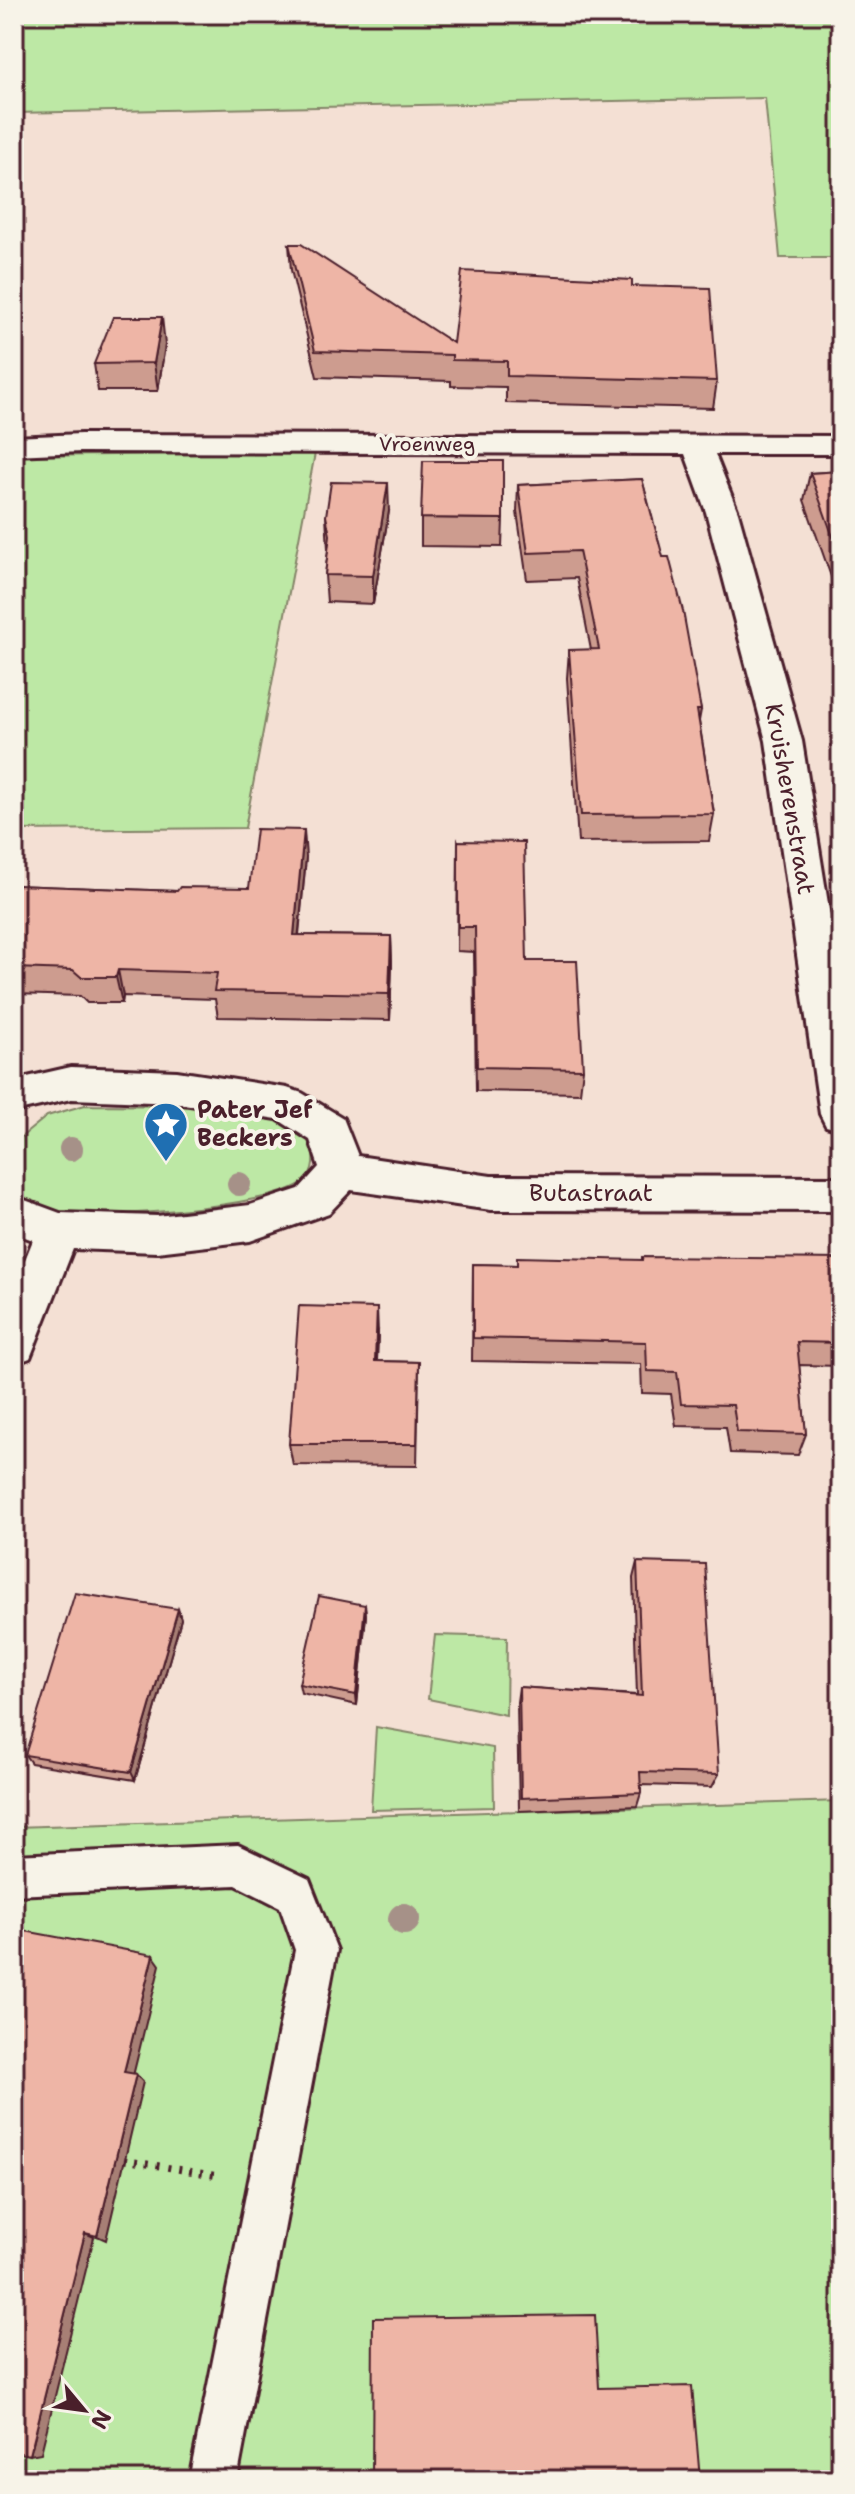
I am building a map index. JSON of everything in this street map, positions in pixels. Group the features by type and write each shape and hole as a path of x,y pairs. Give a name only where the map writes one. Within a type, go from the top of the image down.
{"street":[{"name":"Vroenweg","path":"14,446 81,443 841,445"},
{"name":"Kruisherenstraat","path":"697,445 722,512 784,741 841,1114"},
{"path":"14,1096 71,1083 177,1087 287,1104 328,1130 342,1171 314,1201 250,1223 157,1234 58,1231 14,1214"},
{"name":"Butastraat","path":"342,1171 491,1193 841,1194"},
{"path":"14,1344 58,1231"}],"lane":[{"path":"14,1875 238,1865 295,1893 316,1950 213,2480"}],"path":[{"path":"124,2160 271,2184"}],"green space":[{"path":"14,14 841,14 841,258 780,258 765,98 14,113"},
{"path":"315,453 245,828 14,830 14,456"},
{"path":"85,1105 193,1107 276,1117 293,1124 311,1141 312,1167 304,1181 286,1190 257,1199 219,1205 96,1214 39,1208 14,1187 14,1143 47,1116"},
{"path":"435,1635 507,1637 506,1715 428,1699"},
{"path":"376,1727 493,1748 494,1807 371,1810"},
{"path":"841,1801 841,2480 14,2480 14,1827"}],"building":[{"path":"289,244 301,244 453,343 462,271 632,280 632,286 710,288 717,381 507,376 507,361 452,360 452,355 315,351"},
{"path":"113,317 162,317 154,363 94,364"},
{"path":"423,461 503,461 503,519 421,518"},
{"path":"841,471 841,559 810,473"},
{"path":"642,479 663,557 669,557 683,611 701,710 697,710 714,814 581,815 569,650 599,649 579,551 528,553 518,485"},
{"path":"331,482 388,483 373,576 325,575 330,535 326,516"},
{"path":"256,829 304,830 294,935 391,936 389,994 214,991 217,973 118,970 116,977 81,977 73,970 14,968 14,885 177,891 180,887 249,888"},
{"path":"458,841 524,842 527,961 577,961 583,1069 477,1067 475,927 458,927"},
{"path":"517,1257 841,1259 841,1343 797,1342 806,1434 737,1432 733,1405 681,1404 677,1372 647,1371 646,1342 473,1338 473,1264 517,1265"},
{"path":"299,1306 377,1308 375,1361 419,1362 417,1444 289,1444"},
{"path":"637,1562 705,1564 719,1774 640,1772 641,1793 521,1798 519,1687 642,1696"},
{"path":"75,1593 178,1609 131,1772 25,1755"},
{"path":"319,1596 365,1605 356,1695 299,1684"},
{"path":"14,1929 153,1955 124,2072 136,2074 97,2236 85,2233 30,2455 14,2452"},
{"path":"595,2315 599,2388 692,2386 700,2480 372,2480 373,2318"}],"place":[{"name":"Pater Jef Beckers","path":"166,1163"}]}
